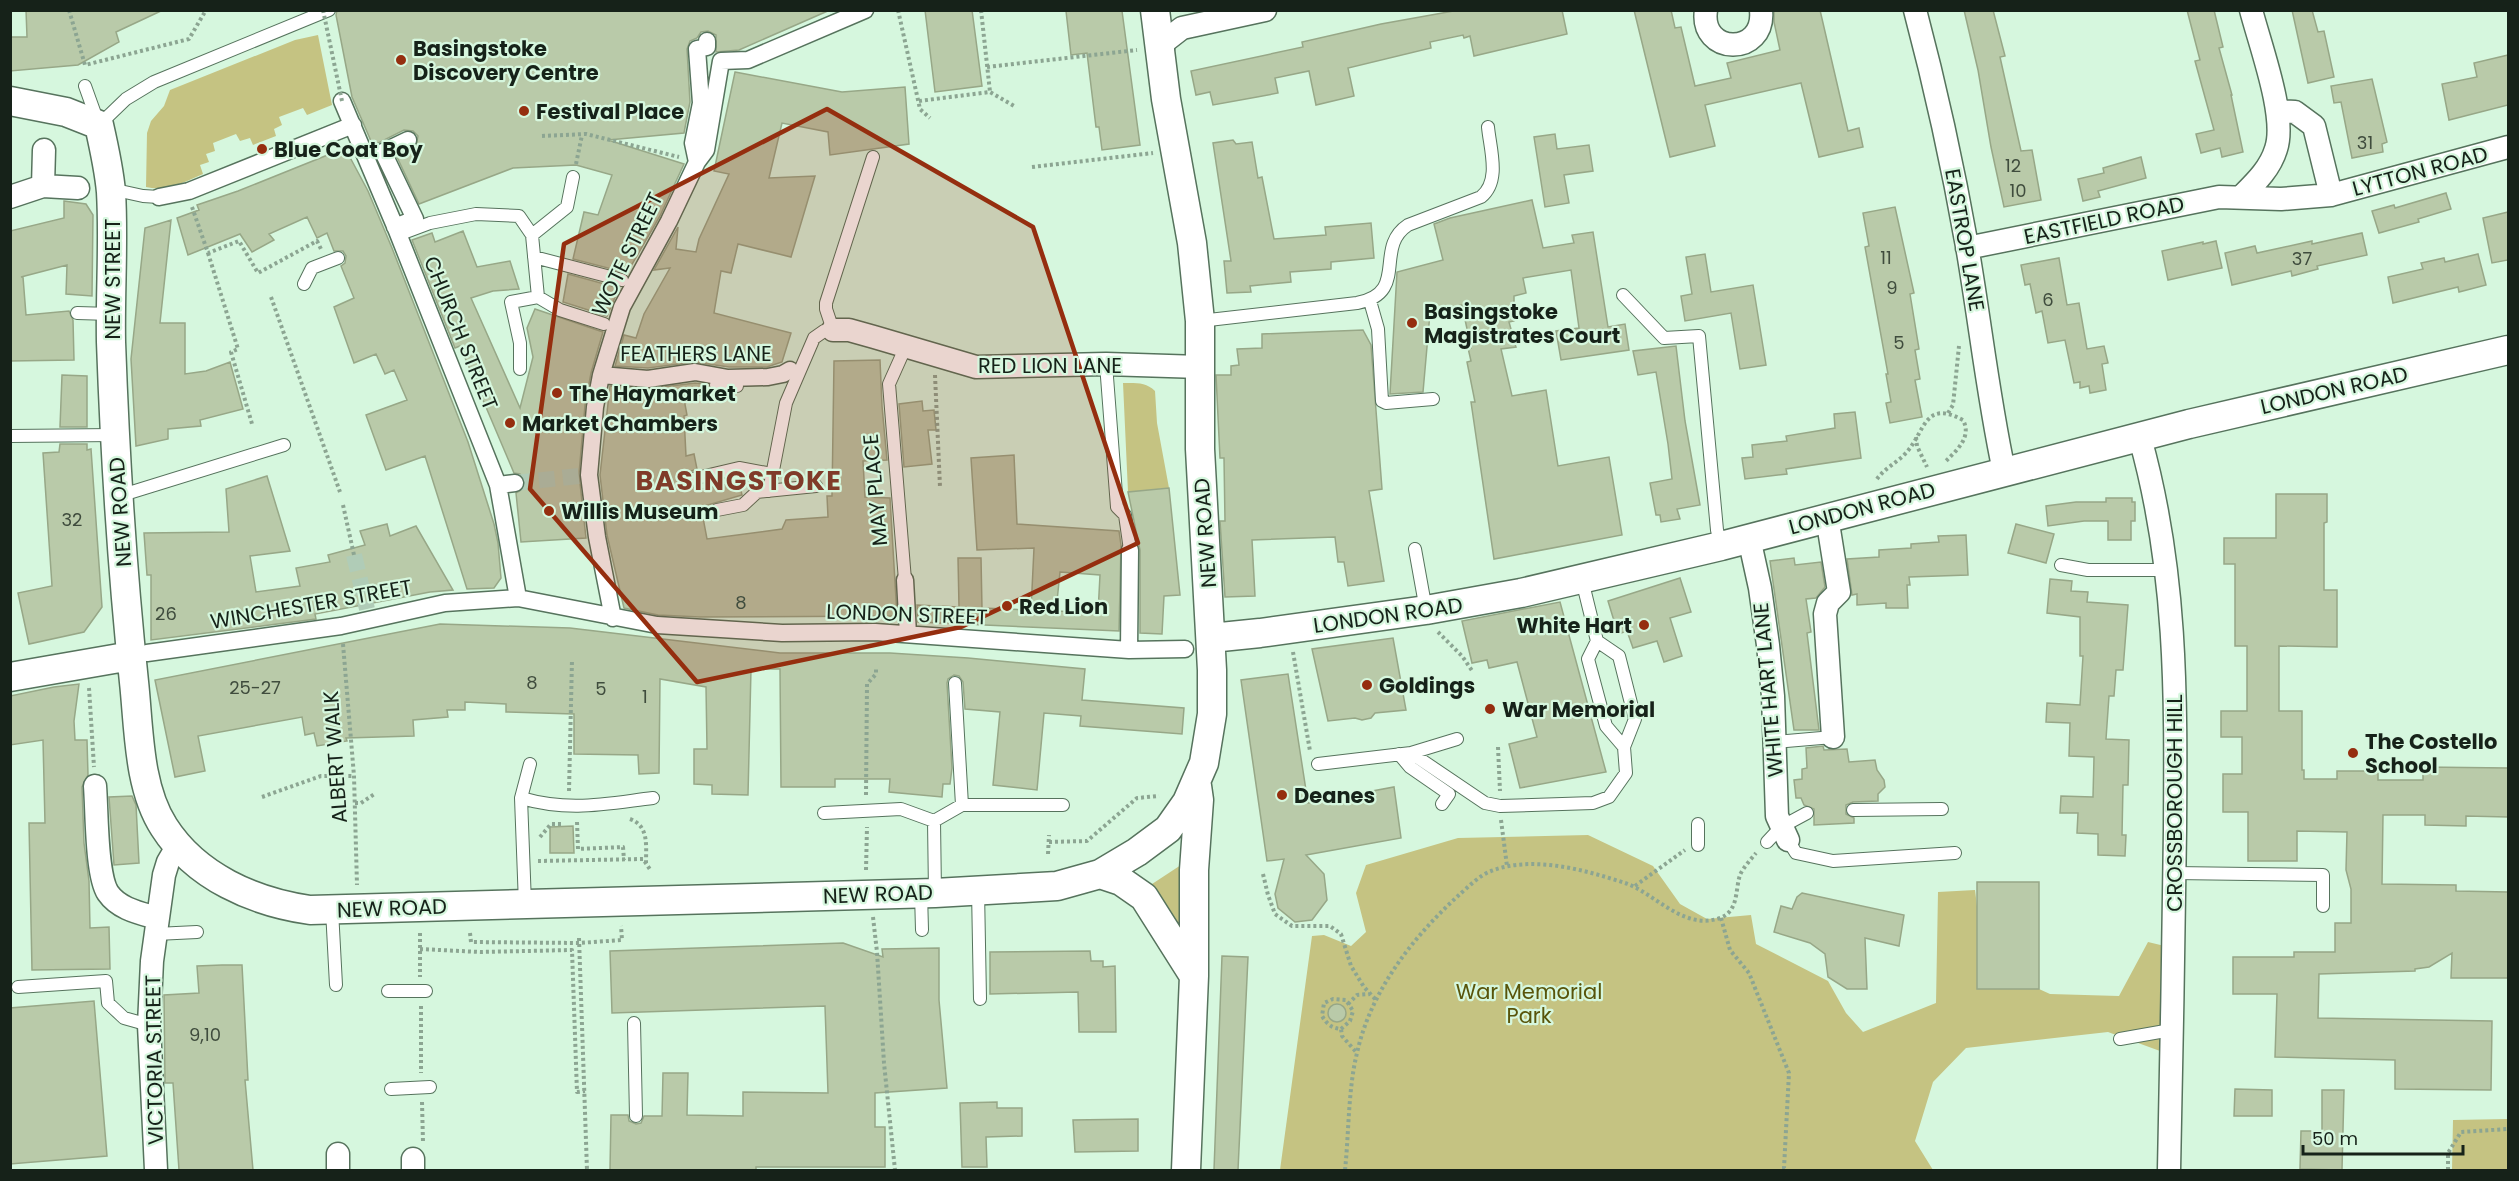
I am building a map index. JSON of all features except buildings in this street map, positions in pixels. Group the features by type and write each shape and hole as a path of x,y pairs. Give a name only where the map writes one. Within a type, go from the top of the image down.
{"street":[{"name":"WOTE STREET","path":"620,619 597,537 584,476 601,375 622,307 697,162 706,150 721,61 748,60 865,10"},
{"name":"NEW ROAD","path":"114,435 118,496 139,655 148,787 164,827 178,845 190,858 231,887 286,906 332,910 978,890 1056,886 1100,874 1137,852 1168,829 1188,802 1204,763 1212,714 1198,643 1202,515 1200,321 1192,243 1166,99 1150,52 1155,10"},
{"path":"1150,52 1182,28 1265,10"},
{"path":"1706,10 1708,30 1721,43 1730,45 1739,45 1754,36 1762,20 1761,10"},
{"name":"EASTROP LANE","path":"1915,10 1935,87 1967,248 1994,422 2004,471"},
{"path":"2241,197 2262,176 2276,152 2280,127 2251,10"},
{"name":"WOTE STREET","path":"697,162 693,143 700,103 697,49 707,47 706,41"},
{"path":"10,101 66,112 99,124"},
{"name":"CHURCH STREET","path":"342,101 397,231 498,485 518,598"},
{"path":"2277,111 2295,112 2314,126 2331,195"},
{"name":"NEW STREET","path":"99,124 111,189 114,435"},
{"path":"159,197 189,191 353,125"},
{"path":"397,231 415,219 383,152 408,140"},
{"name":"LYTTON ROAD","path":"2331,195 2508,147"},
{"path":"43,186 44,150"},
{"path":"10,197 43,186 78,188"},
{"name":"EASTFIELD ROAD","path":"1967,248 2219,197 2281,199 2331,195"},
{"name":"RED LION LANE","path":"833,330 849,330 941,358 976,366 1106,364 1200,367"},
{"name":"LONDON ROAD","path":"1198,643 1260,633 1429,618 1721,546 2189,424 2508,350"},
{"name":"FEATHERS LANE","path":"601,375 648,379 695,372 728,378 783,374 792,377"},
{"name":"CROSSBOROUGH HILL","path":"2140,438 2156,500 2168,570 2175,666 2169,1170"},
{"path":"498,485 515,483"},
{"path":"1827,517 1839,592 1828,603 1825,614 1833,737"},
{"name":"WHITE HART LANE","path":"1749,538 1760,588 1767,696 1775,742 1778,836"},
{"path":"1129,650 1130,550"},
{"name":"MAY PLACE","path":"905,580 908,634"},
{"name":"LONDON STREET","path":"518,598 657,625 782,633 908,634 1129,650 1198,643"},
{"name":"WINCHESTER STREET","path":"139,655 341,626 368,614 445,603 518,598"},
{"path":"10,676 139,655"},
{"path":"1186,1170 1194,976 1194,870 1199,800 1197,780"},
{"path":"95,786 101,869 109,894 124,908 156,926"},
{"name":"VICTORIA STREET","path":"156,1170 149,1025 156,926 164,875 168,862 178,845"},
{"path":"1100,874 1120,882 1144,897 1194,976"}],"lane":[{"path":"85,86 99,124 126,99 154,82 329,10"},
{"path":"1200,321 1370,301 1380,295 1388,282 1393,244 1400,231 1408,225 1481,197 1488,191 1493,175 1488,127"},
{"path":"769,491 792,377 814,338 824,331 833,330 826,303 873,157"},
{"path":"532,235 567,207 573,177"},
{"path":"111,189 142,196 159,197"},
{"path":"397,231 476,214 519,216 532,235 538,297"},
{"path":"534,257 622,280"},
{"path":"304,284 312,268 332,258"},
{"path":"1623,295 1664,338 1699,336 1717,530 1721,546"},
{"path":"520,369 520,343 511,302 538,297 560,310 604,324"},
{"path":"1370,301 1378,329 1382,401 1386,403 1433,399"},
{"path":"77,313 111,314"},
{"name":"MAY PLACE","path":"905,580 889,384 906,346"},
{"path":"1106,364 1117,507 1125,515 1130,550"},
{"path":"716,385 792,377"},
{"path":"10,436 114,435"},
{"path":"118,496 284,445"},
{"path":"688,480 740,468 772,474"},
{"path":"717,510 743,505 757,492 816,486"},
{"path":"1415,549 1429,618"},
{"path":"2061,565 2088,570 2168,570"},
{"path":"1582,580 1597,641 1588,659 1606,726 1624,747"},
{"path":"1405,754 1485,803 1500,806 1593,803 1609,797 1626,773 1624,747 1635,719 1619,656 1597,641"},
{"path":"955,683 962,806"},
{"path":"1775,742 1833,737"},
{"path":"1318,764 1405,754 1457,739"},
{"path":"1405,754 1410,767 1449,794 1442,804"},
{"path":"525,904 521,798 530,764"},
{"path":"521,798 545,805 573,808 654,798"},
{"path":"824,813 901,809 934,821 962,806 1063,805"},
{"path":"1853,810 1942,809"},
{"path":"1807,813 1778,836 1796,853 1833,861 1955,853"},
{"path":"922,930 928,892 934,821"},
{"path":"1694,846 1698,824"},
{"path":"2174,873 2323,875 2323,906"},
{"path":"978,890 980,999"},
{"path":"332,910 336,985"},
{"path":"156,926 197,932"},
{"path":"18,987 106,981 108,1003 124,1018 149,1025"},
{"path":"388,991 424,991"},
{"path":"634,1023 636,1116"},
{"path":"2120,1039 2171,1030"},
{"path":"391,1089 426,1087"}],"path":[{"path":"69,10 85,65 189,39 206,10"},
{"path":"322,10 342,101"},
{"path":"898,10 920,109 930,118"},
{"path":"981,10 990,92"},
{"path":"987,67 1150,52"},
{"path":"919,101 990,92 1014,106"},
{"path":"542,136 582,135 697,162"},
{"path":"573,177 582,135"},
{"path":"1032,167 1154,153"},
{"path":"191,203 238,349 231,352 252,424"},
{"path":"208,253 239,241 258,273 317,241 332,258"},
{"path":"271,297 340,492"},
{"path":"1948,413 1953,405 1960,344 1980,328"},
{"path":"935,372 940,487"},
{"path":"1873,486 1882,473 1907,452 1925,423 1936,414 1948,413 1963,420 1966,434 1962,444 1944,463"},
{"path":"1916,437 1922,458 1933,472"},
{"path":"343,505 354,555"},
{"path":"1429,618 1473,672"},
{"name":"ALBERT WALK","path":"341,626 354,776 357,886"},
{"path":"1293,651 1312,764 1318,764"},
{"path":"569,796 572,660"},
{"path":"866,877 867,684 876,675 876,668"},
{"path":"89,686 95,786"},
{"path":"1498,747 1500,806 1507,867"},
{"path":"262,797 321,776 354,776"},
{"path":"355,803 361,803 376,793"},
{"path":"1049,842 1087,841 1137,798 1159,796"},
{"path":"621,819 632,819 643,827 646,836 646,863"},
{"path":"539,842 541,835 551,824 588,820"},
{"path":"577,821 578,849 624,846 624,860"},
{"path":"1048,854 1049,836"},
{"path":"1345,1170 1357,1053 1376,1000 1400,960 1428,923 1489,871 1527,865 1560,867 1598,874 1635,886 1646,895 1682,915 1700,920 1721,918 1737,900 1741,875 1778,836"},
{"path":"1635,886 1694,846"},
{"path":"537,855 537,861 578,863 643,859 651,871"},
{"path":"1263,874 1275,914 1292,926 1330,926 1341,934 1351,966 1376,1000"},
{"path":"872,914 895,1170"},
{"path":"1721,918 1730,950 1749,973 1789,1074 1784,1170"},
{"path":"470,933 471,942 622,940 621,922"},
{"path":"416,1159 426,1087 420,933"},
{"path":"579,941 587,1170"},
{"path":"420,949 480,952 572,950 577,1092 585,1091"},
{"path":"1348,1004 1357,995 1370,994"},
{"path":"1333,999 1346,1000 1353,1011 1350,1021 1341,1029 1334,1029 1327,1024 1322,1016 1324,1003 1333,999"},
{"path":"1341,1029 1342,1036 1357,1053"},
{"path":"2448,1170 2448,1153 2461,1132 2508,1129"}],"highlighted area":[{"path":"827,109 1033,227 1138,543 961,627 697,682 530,489 564,244"}],"green space":[{"path":"318,35 332,105 307,115 303,108 279,117 282,125 274,129 276,136 253,145 250,138 240,141 236,134 213,143 215,151 206,154 209,162 200,165 203,174 168,187 146,187 147,133 151,121 164,106 170,90 295,40"},
{"path":"1123,383 1144,385 1155,391 1157,423 1169,488 1128,492"},
{"name":"War Memorial Park","path":"1588,835 1653,866 1680,904 1707,919 1751,915 1756,944 1828,981 1846,1013 1863,1032 1936,1003 1938,892 1975,890 1987,987 2039,989 2050,994 2119,996 2148,942 2173,948 2171,1055 2108,1032 1966,1048 1933,1082 1915,1141 1933,1170 1280,1170 1312,936 1324,935 1351,946 1366,932 1356,893 1366,865 1458,838"},
{"path":"1184,863 1185,945 1149,886"},
{"path":"2508,1119 2508,1170 2452,1170 2453,1120"}],"tunnel":[{"path":"515,483 579,476"},
{"path":"354,555 367,609"}],"place":[{"name":"Basingstoke Discovery Centre","path":"401,60"},
{"name":"Festival Place","path":"524,111"},
{"name":"Blue Coat Boy","path":"262,149"},
{"name":"Basingstoke Magistrates Court","path":"1412,323"},
{"name":"The Haymarket","path":"557,393"},
{"name":"Market Chambers","path":"510,423"},
{"name":"Willis Museum","path":"549,511"},
{"name":"Red Lion","path":"1007,606"},
{"name":"White Hart","path":"1644,625"},
{"name":"Goldings","path":"1367,685"},
{"name":"War Memorial","path":"1490,709"},
{"name":"The Costello School","path":"2353,753"},
{"name":"Deanes","path":"1282,795"}],"district":[{"name":"BASINGSTOKE","path":"739,480"}]}
